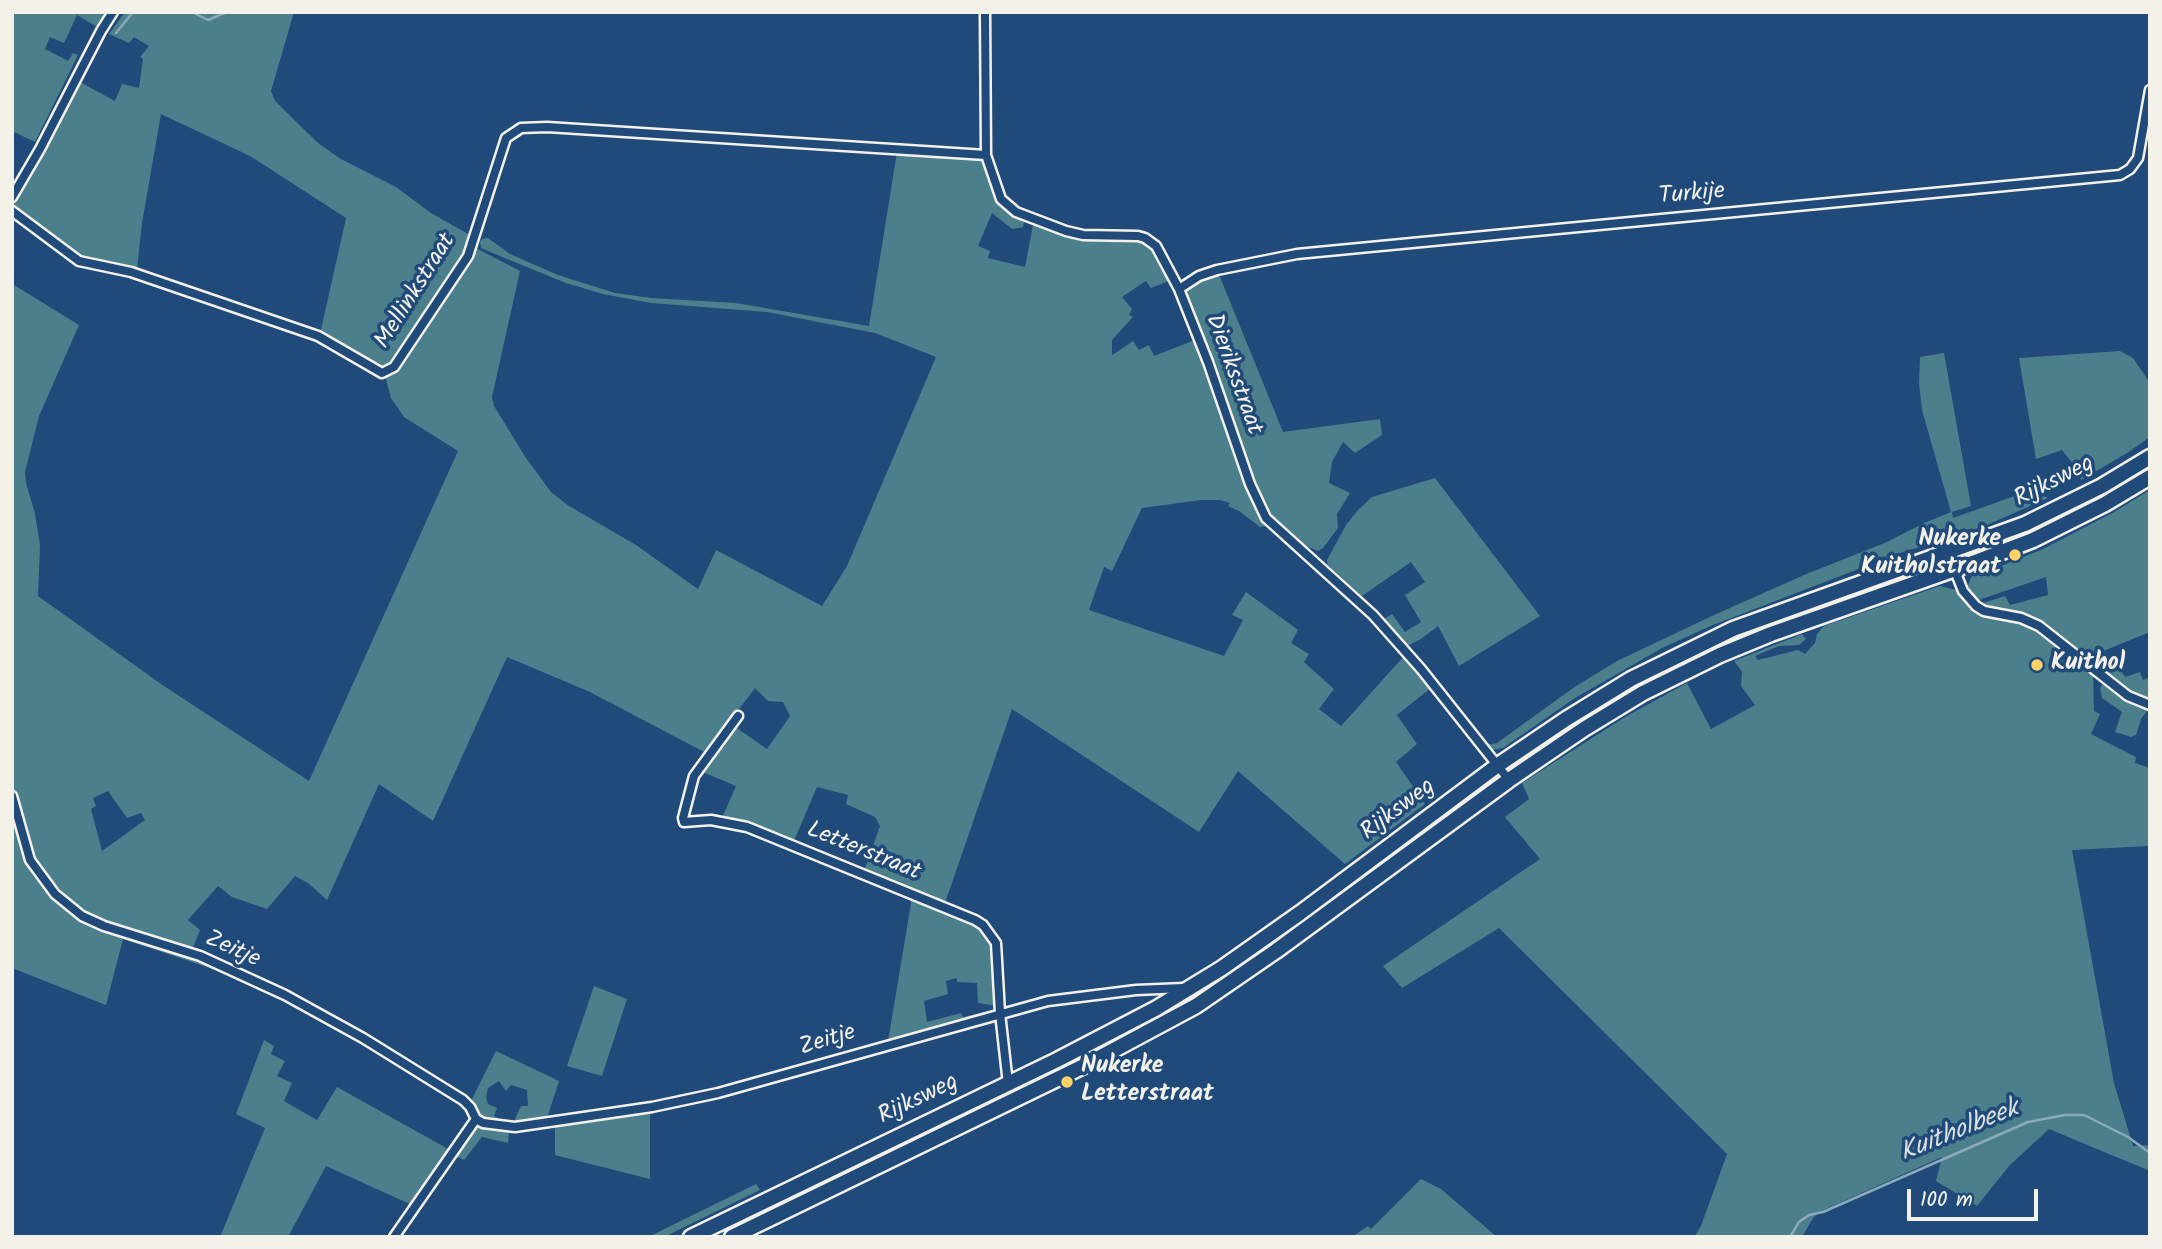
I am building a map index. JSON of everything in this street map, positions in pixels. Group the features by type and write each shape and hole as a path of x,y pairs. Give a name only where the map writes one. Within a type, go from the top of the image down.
{"highway":[{"name":"Rijksweg","path":"691,1237 1109,1034 1191,988 1300,913 1498,765 1602,696 1694,647 1774,613 1948,553 2052,512 2150,457"},
{"name":"Rijksweg","path":"732,1237 1064,1076 1185,1012 1287,943 1509,780 1622,705 1720,654 1807,620 1954,570 2058,528 2150,477"}],"street":[{"path":"12,197 113,12"},
{"name":"Dieriksstraat","path":"985,12 986,155 1001,199 1016,212 1066,232 1144,238 1161,253 1179,289 1208,362 1250,484 1266,517 1373,615 1421,669 1509,780"},
{"name":"Turkije","path":"1179,289 1199,276 1217,270 1297,254 2120,175 2130,169 2138,158 2150,90"},
{"name":"Mellinkstraat","path":"12,211 79,261 131,272 318,335 382,373 394,367 465,261 506,138 521,128 547,127 986,155"},
{"path":"1948,553 1963,591 1976,606 1983,611 2021,618 2039,626 2128,696 2150,705"},
{"name":"Letterstraat","path":"738,716 694,776 684,822 711,820 747,827 975,920 987,929 996,943 1008,1084"},
{"name":"Zeitje","path":"12,796 30,860 55,894 82,916 104,926 200,956 285,995 363,1038 463,1100 483,1123 515,1127 666,1104 718,1094 1048,1001 1136,990 1191,988"},
{"path":"394,1237 476,1118"}],"green space":[{"path":"12,12 107,12 97,27 77,15 64,43 50,37 45,49 68,61 73,53 78,55 35,142 12,131"},
{"path":"125,12 294,12 271,91 275,101 318,143 341,159 396,187 431,213 470,235 461,261 388,367 375,368 351,350 320,334 346,218 250,156 161,114 137,269 76,256 15,210 14,202 80,82 115,101 122,84 139,88 143,59 140,57 149,46 134,37 129,43 109,34"},
{"path":"897,152 981,159 996,201 1010,215 1024,222 1023,227 1012,229 992,213 978,246 990,251 988,258 1025,267 1033,225 1106,240 1134,239 1148,243 1155,249 1171,280 1151,288 1146,281 1122,297 1132,309 1129,315 1133,317 1112,340 1112,355 1133,341 1139,350 1149,345 1154,356 1195,340 1247,486 1266,523 1260,527 1228,506 1230,503 1220,500 1142,508 1112,571 1104,567 1089,610 1224,656 1243,620 1232,615 1246,592 1298,630 1291,643 1309,654 1304,662 1334,689 1319,709 1341,726 1405,655 1432,687 1397,715 1417,744 1396,762 1425,804 1345,864 1238,771 1199,832 1012,709 945,903 864,871 880,826 875,817 846,804 848,795 817,787 793,843 743,822 722,818 736,786 700,771 734,726 767,749 790,716 783,702 768,701 755,688 706,753 590,692 507,657 433,821 379,784 327,900 308,883 295,876 267,909 232,897 218,886 188,920 200,930 190,955 232,973 231,975 123,939 106,1005 12,968 14,285 79,325 39,416 25,472 40,545 38,596 161,684 309,781 458,451 404,417 391,398 385,376 396,370 468,263 474,247 520,271 492,397 494,406 526,458 551,492 569,506 636,545 698,589 716,550 822,606 847,566 936,357 875,333 767,312 651,303 603,294 566,283 481,248 482,239 488,238 510,254 558,275 615,293 736,303 869,326","holes":["108,791 127,818 141,813 145,820 102,851 91,809 96,806 93,798"]},
{"path":"1218,272 1283,432 1380,419 1382,435 1355,453 1343,442 1332,462 1329,483 1350,493 1337,514 1338,528 1318,551 1306,546 1273,519 1263,503 1188,297 1187,291 1193,284"},
{"path":"2120,351 2133,358 2150,383 2150,437 2081,480 2074,465 2062,450 2036,459 2019,358"},
{"path":"1944,353 1971,506 1952,512 1953,518 2023,493 2035,491 2048,498 1978,529 1900,553 1713,625 1664,647 1575,698 1503,748 1492,750 1486,745 1497,743 1573,688 1617,661 1714,615 1951,512 1922,410 1919,383 1920,357"},
{"path":"1435,478 1540,616 1459,666 1438,626 1407,646 1384,619 1392,614 1405,632 1421,622 1405,595 1425,582 1411,562 1362,596 1328,565 1327,560 1346,525 1372,497"},
{"path":"2150,490 2150,632 2086,658 2043,625 1985,608 1980,604 2005,596 2010,605 2048,595 2046,577 1976,601 1970,593 1968,585 1972,576 2043,549"},
{"path":"1940,586 1956,590 1978,613 2032,626 2093,673 2094,711 2100,714 2091,734 2136,757 2135,763 2150,768 2150,846 2072,850 2114,1083 2133,1146 2150,1145 2150,1171 2049,1129 2009,1166 1977,1206 1936,1181 1942,1157 1819,1212 1802,1237 1694,1237 1701,1226 1727,1154 1499,928 1402,988 1383,966 1540,859 1505,817 1529,799 1522,783 1625,717 1687,683 1711,729 1755,705 1741,686 1742,672 1734,661 1802,634 1806,639 1799,645 1779,646 1755,656 1758,660 1798,650 1805,654 1824,626"},
{"path":"2101,662 2110,669 2117,663 2125,677 2140,672 2143,680 2150,677 2150,703 2128,692 2096,667"},
{"path":"2104,681 2150,707 2141,719 2136,735 2131,737 2115,732 2122,712 2102,698 2100,688"},
{"path":"912,897 982,927 993,942 997,1006 978,1003 977,983 957,982 957,978 946,981 948,994 924,1001 927,1022 961,1013 963,1017 993,1010 994,1013 888,1041"},
{"path":"594,986 627,999 602,1076 567,1066"},
{"path":"264,1040 274,1046 271,1054 285,1061 277,1076 292,1083 284,1101 317,1120 337,1087 450,1150 412,1205 326,1166 288,1237 220,1237 265,1128 236,1114"},
{"path":"496,1051 559,1081 546,1121 513,1123 521,1106 528,1106 527,1090 511,1085 506,1091 499,1081 488,1088 486,1097 488,1104 497,1108 494,1116 504,1123 482,1119 470,1103"},
{"path":"650,1111 650,1179 555,1155 555,1125"},
{"path":"475,1127 509,1131 508,1143 482,1137 464,1160 455,1156"},
{"path":"1421,1179 1441,1189 1497,1237 1352,1237 1368,1226 1371,1229"},
{"path":"756,1184 760,1190 664,1237 648,1237"}],"waterway":[{"path":"116,33 133,12"},
{"path":"192,12 208,20 227,12"},
{"name":"Kuitholbeek","path":"1790,1237 1799,1222 1809,1215 1823,1212 2028,1122 2065,1115 2084,1115 2128,1137 2150,1153"}],"place":[{"name":"Nukerke Kuitholstraat","path":"2015,555"},
{"name":"Kuithol","path":"2037,665"},
{"name":"Nukerke Letterstraat","path":"1067,1082"}]}
